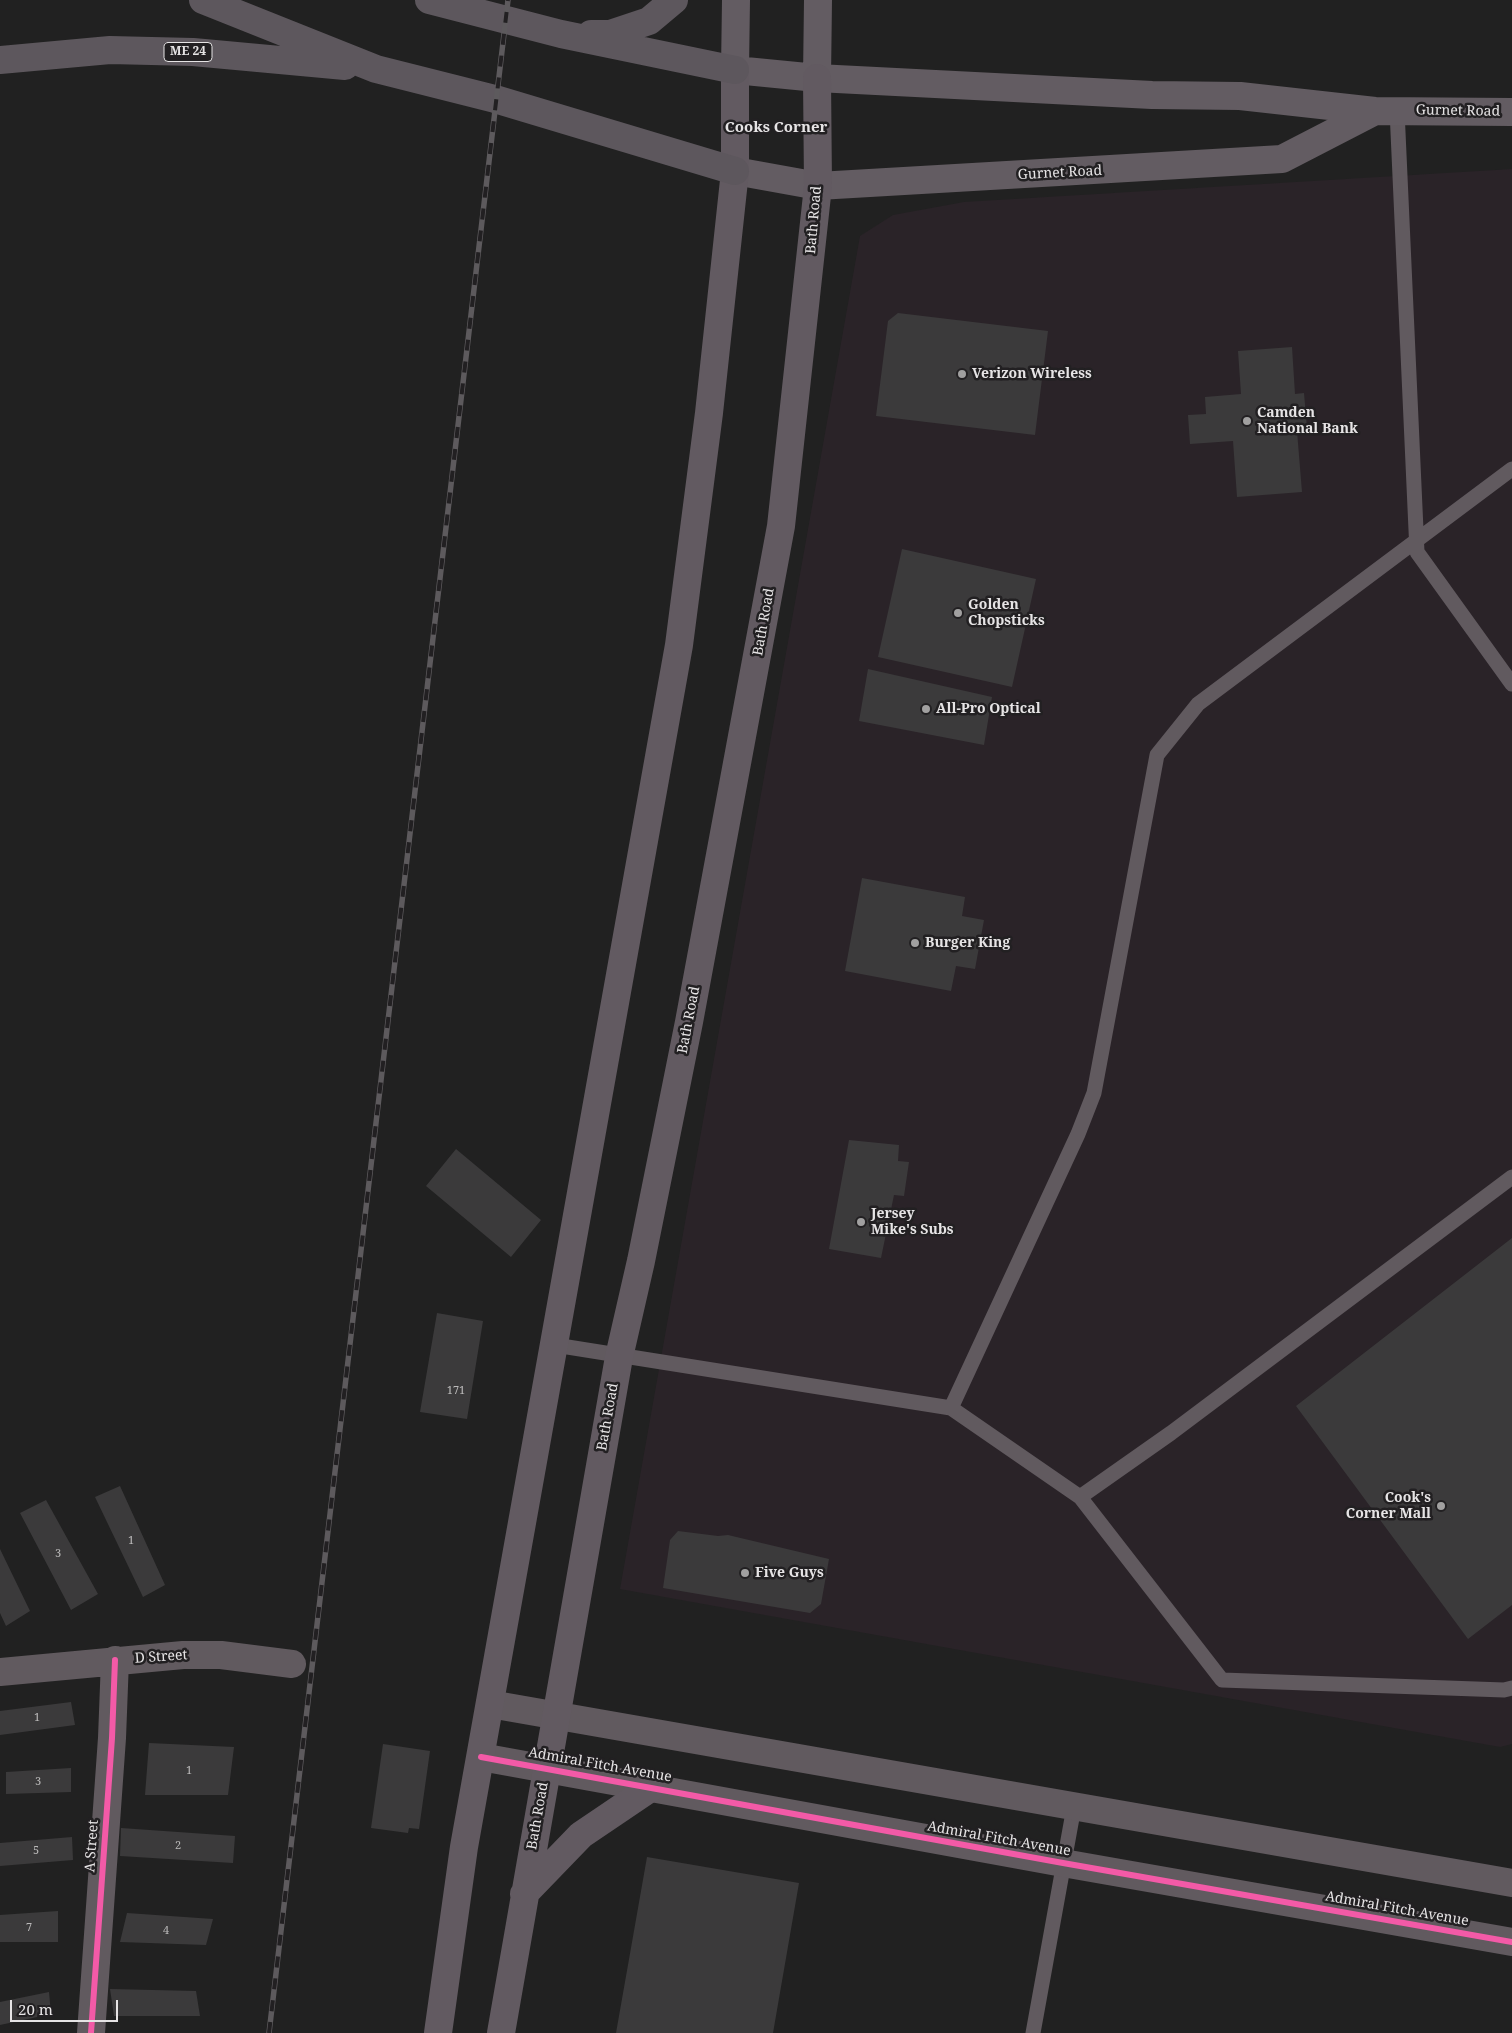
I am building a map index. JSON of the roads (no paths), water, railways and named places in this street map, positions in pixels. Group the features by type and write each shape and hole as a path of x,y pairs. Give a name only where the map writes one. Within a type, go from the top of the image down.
{"highway":[{"path":"203,0 376,68"},
{"name":"ME 24","path":"429,0 561,34 735,70"},
{"path":"561,34 610,34 649,21 674,0"},
{"name":"ME 24","path":"0,60 110,50 193,52 376,68 495,99 735,171"}],"main road":[{"path":"438,2033 464,1847 482,1757 679,645 709,413 735,171 736,0"},
{"name":"Bath Road","path":"501,2033 619,1357 643,1252 687,1032 781,526 818,186 818,0"},
{"name":"Gurnet Road","path":"735,70 817,78 1152,95 1240,96 1386,111 1512,112"},
{"name":"Gurnet Road","path":"735,171 818,186 1150,169 1282,159 1386,111"},
{"path":"524,1894 581,1835 652,1787"}],"street":[{"name":"D Street","path":"0,1672 115,1660 221,1655 292,1664"},
{"name":"A Street","path":"91,2033 112,1747 115,1660"},
{"path":"490,1704 1512,1883"},
{"name":"Admiral Fitch Avenue","path":"482,1757 1064,1864 1512,1942"}],"lane":[{"path":"1386,111 1417,552 1512,684"},
{"path":"951,1408 1078,1134 1094,1092 1158,755 1198,704 1512,469"},
{"path":"1080,1497 1170,1433 1512,1177"},
{"path":"555,1346 951,1408 1080,1497 1222,1680 1504,1690 1512,1688"},
{"path":"1033,2033 1074,1807"}],"railway":[{"path":"269,2033 508,0"}],"place":[{"name":"Verizon Wireless","path":"962,374"},
{"name":"Camden National Bank","path":"1247,421"},
{"name":"Golden Chopsticks","path":"958,613"},
{"name":"All-Pro Optical","path":"926,709"},
{"name":"Burger King","path":"915,943"},
{"name":"Jersey Mike's Subs","path":"861,1222"},
{"name":"Cook's Corner Mall","path":"1441,1506"},
{"name":"Five Guys","path":"745,1573"}],"district":[{"name":"Cooks Corner","path":"776,128"}]}
